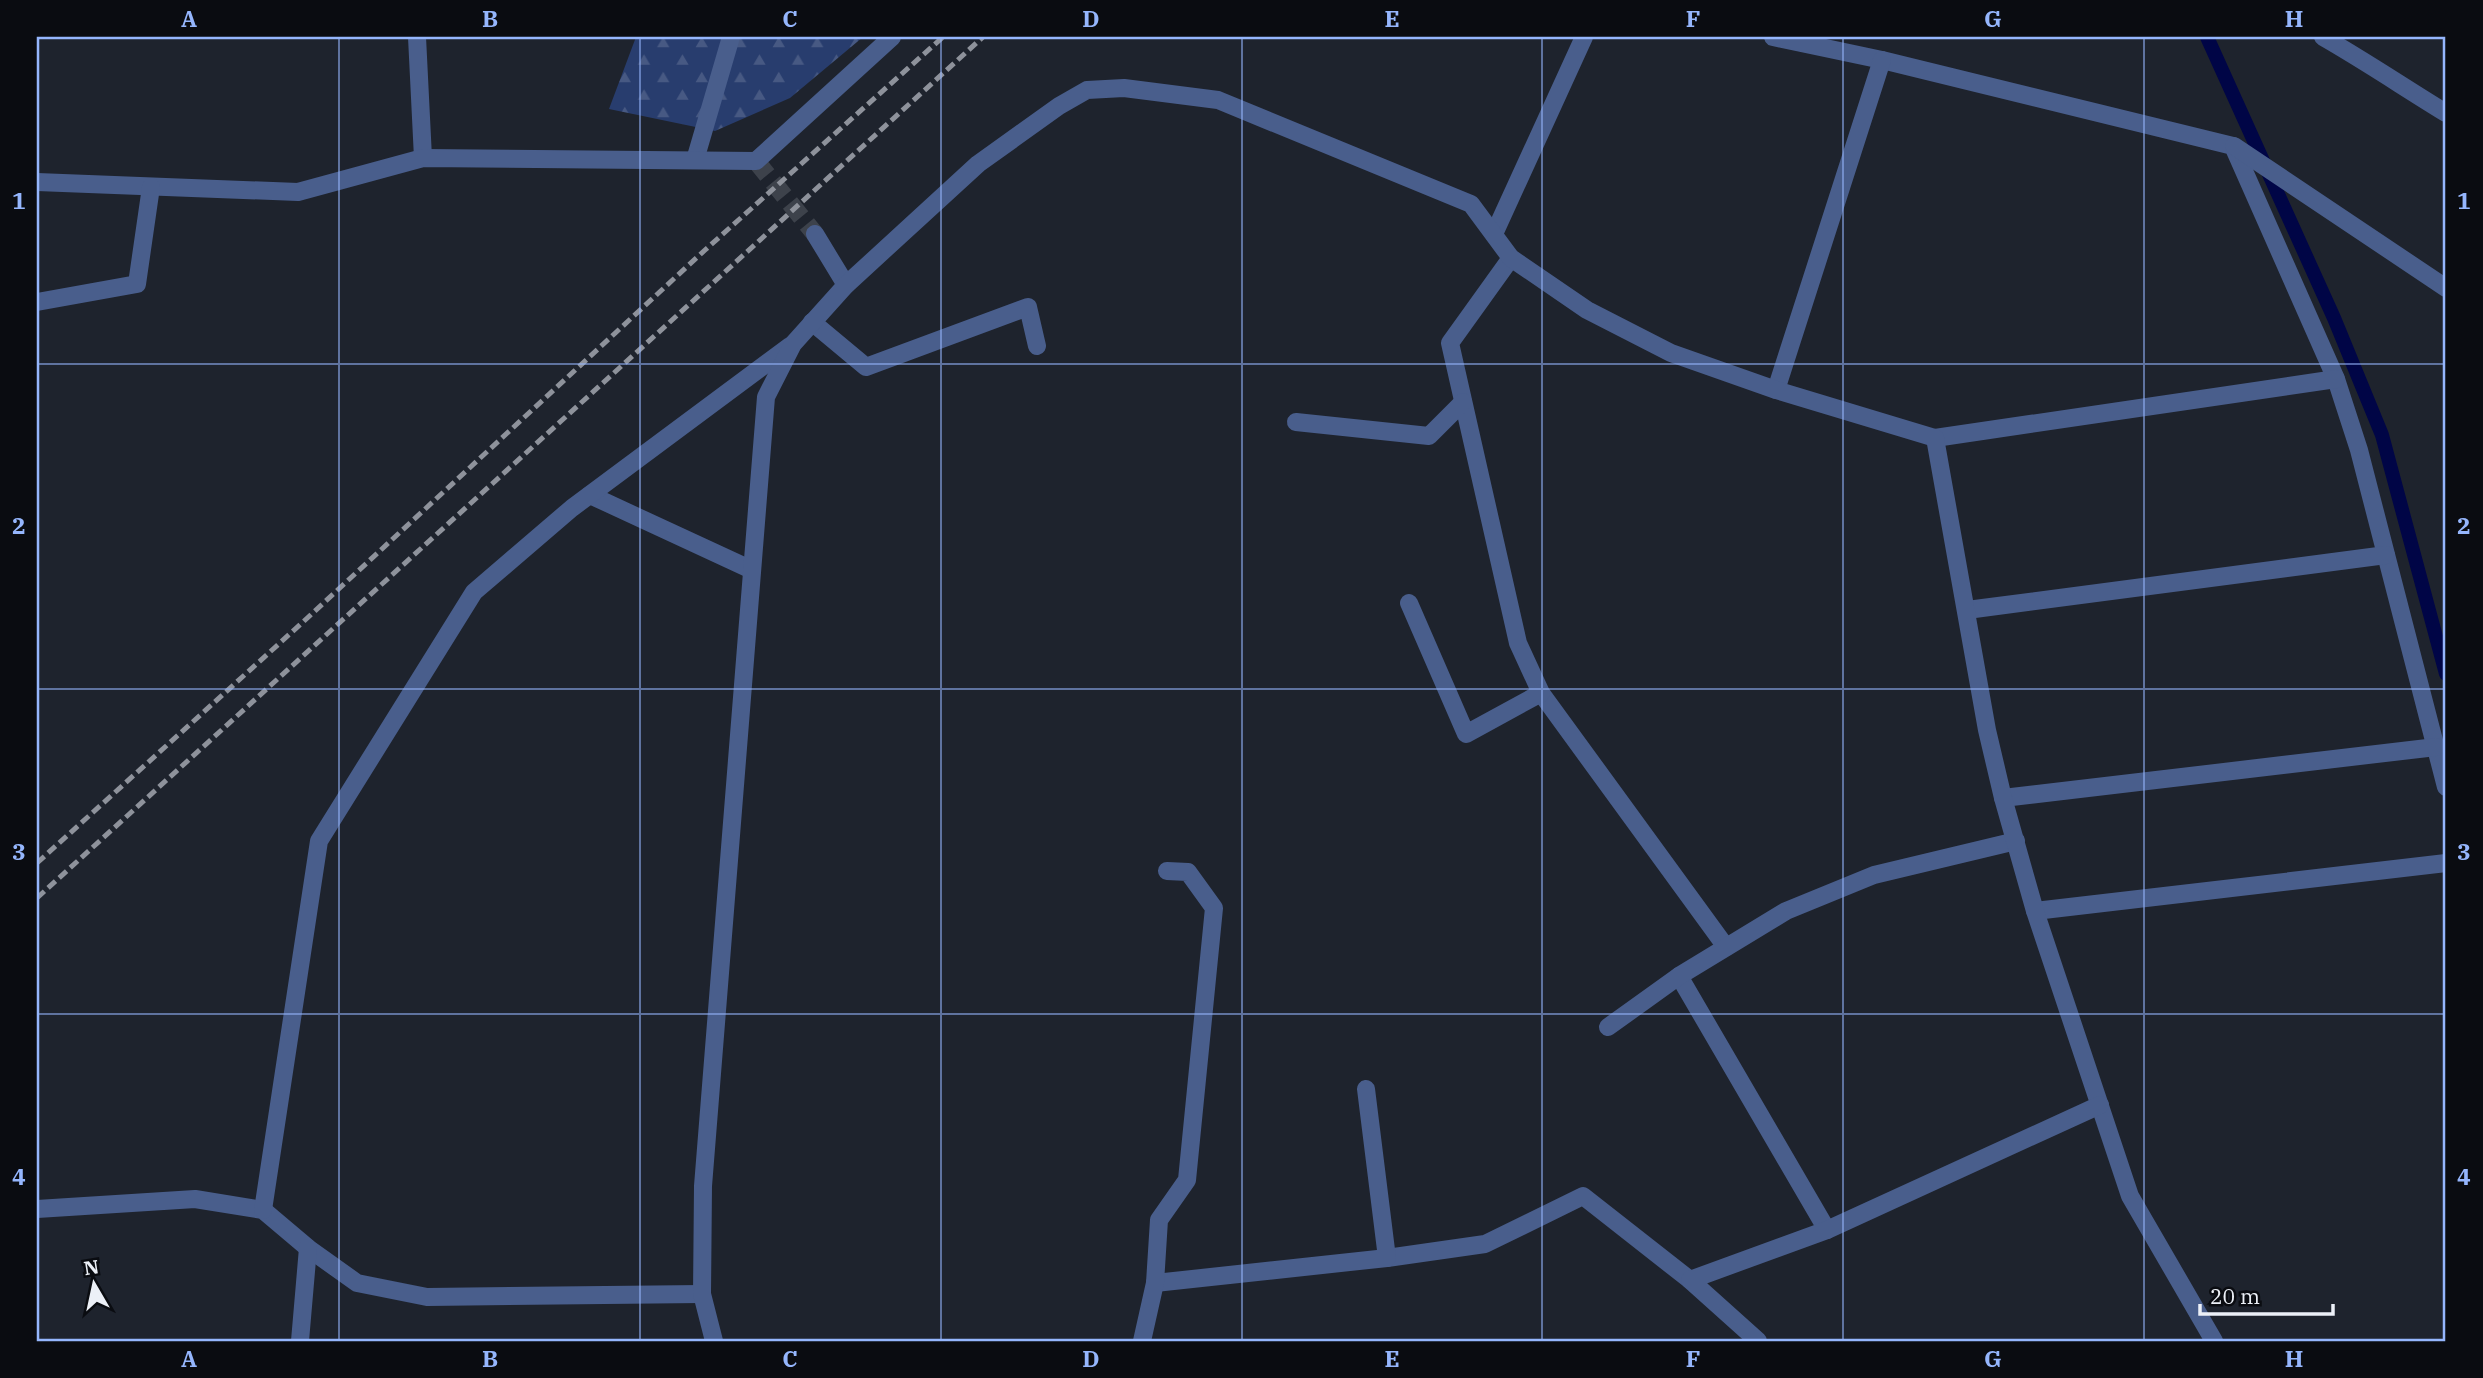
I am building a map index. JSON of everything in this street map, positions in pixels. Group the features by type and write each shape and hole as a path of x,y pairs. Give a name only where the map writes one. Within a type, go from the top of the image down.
{"street":[{"path":"417,37 424,158"},
{"path":"695,160 731,37"},
{"path":"37,182 298,192 424,158 756,161 892,37"},
{"path":"1494,234 1584,37"},
{"path":"1773,37 1882,60 2233,146 2446,288"},
{"path":"2323,37 2378,68 2446,113"},
{"path":"1776,390 1882,60"},
{"path":"263,1210 319,841 474,592 590,495 793,344 846,285 978,164 1059,106 1087,90 1124,88 1217,100 1471,204 1511,258 1587,310 1671,353 1776,390 1935,438 2336,379"},
{"path":"2233,146 2336,379 2359,450 2446,787"},
{"path":"37,302 138,284 151,187"},
{"path":"815,234 846,285"},
{"path":"1511,258 1450,343 1518,643 1541,693 1726,947"},
{"path":"813,322 866,367 1028,307 1037,346"},
{"path":"714,1341 702,1294 703,1186 766,397 793,344"},
{"path":"1296,422 1429,436 1464,402"},
{"path":"1935,438 1987,730 2035,911 2130,1196 2214,1341"},
{"path":"590,495 752,570"},
{"path":"1967,610 2386,555"},
{"path":"1409,603 1466,734 1541,693"},
{"path":"2003,798 2436,747"},
{"path":"1608,1027 1679,976 1786,911 1874,875 2016,841"},
{"path":"2035,911 2446,863"},
{"path":"1142,1341 1155,1283 1159,1220 1188,1180 1214,908 1188,872 1167,871"},
{"path":"1679,976 1827,1230"},
{"path":"1366,1089 1388,1258"},
{"path":"1690,1280 1827,1230 2100,1105"},
{"path":"1155,1283 1388,1258 1485,1244 1583,1196 1690,1280 1758,1341"},
{"path":"37,1209 195,1199 263,1210 308,1248 357,1283 427,1297 702,1294"},
{"path":"300,1341 308,1248"}],"green space":[{"path":"636,37 863,37 790,98 715,131 609,109"}],"waterway":[{"path":"2207,37 2334,318 2382,435 2446,674"}],"tunnel":[{"path":"756,161 815,234"}],"railway":[{"path":"37,863 303,622 705,250 943,37"},
{"path":"37,898 983,37"}]}
